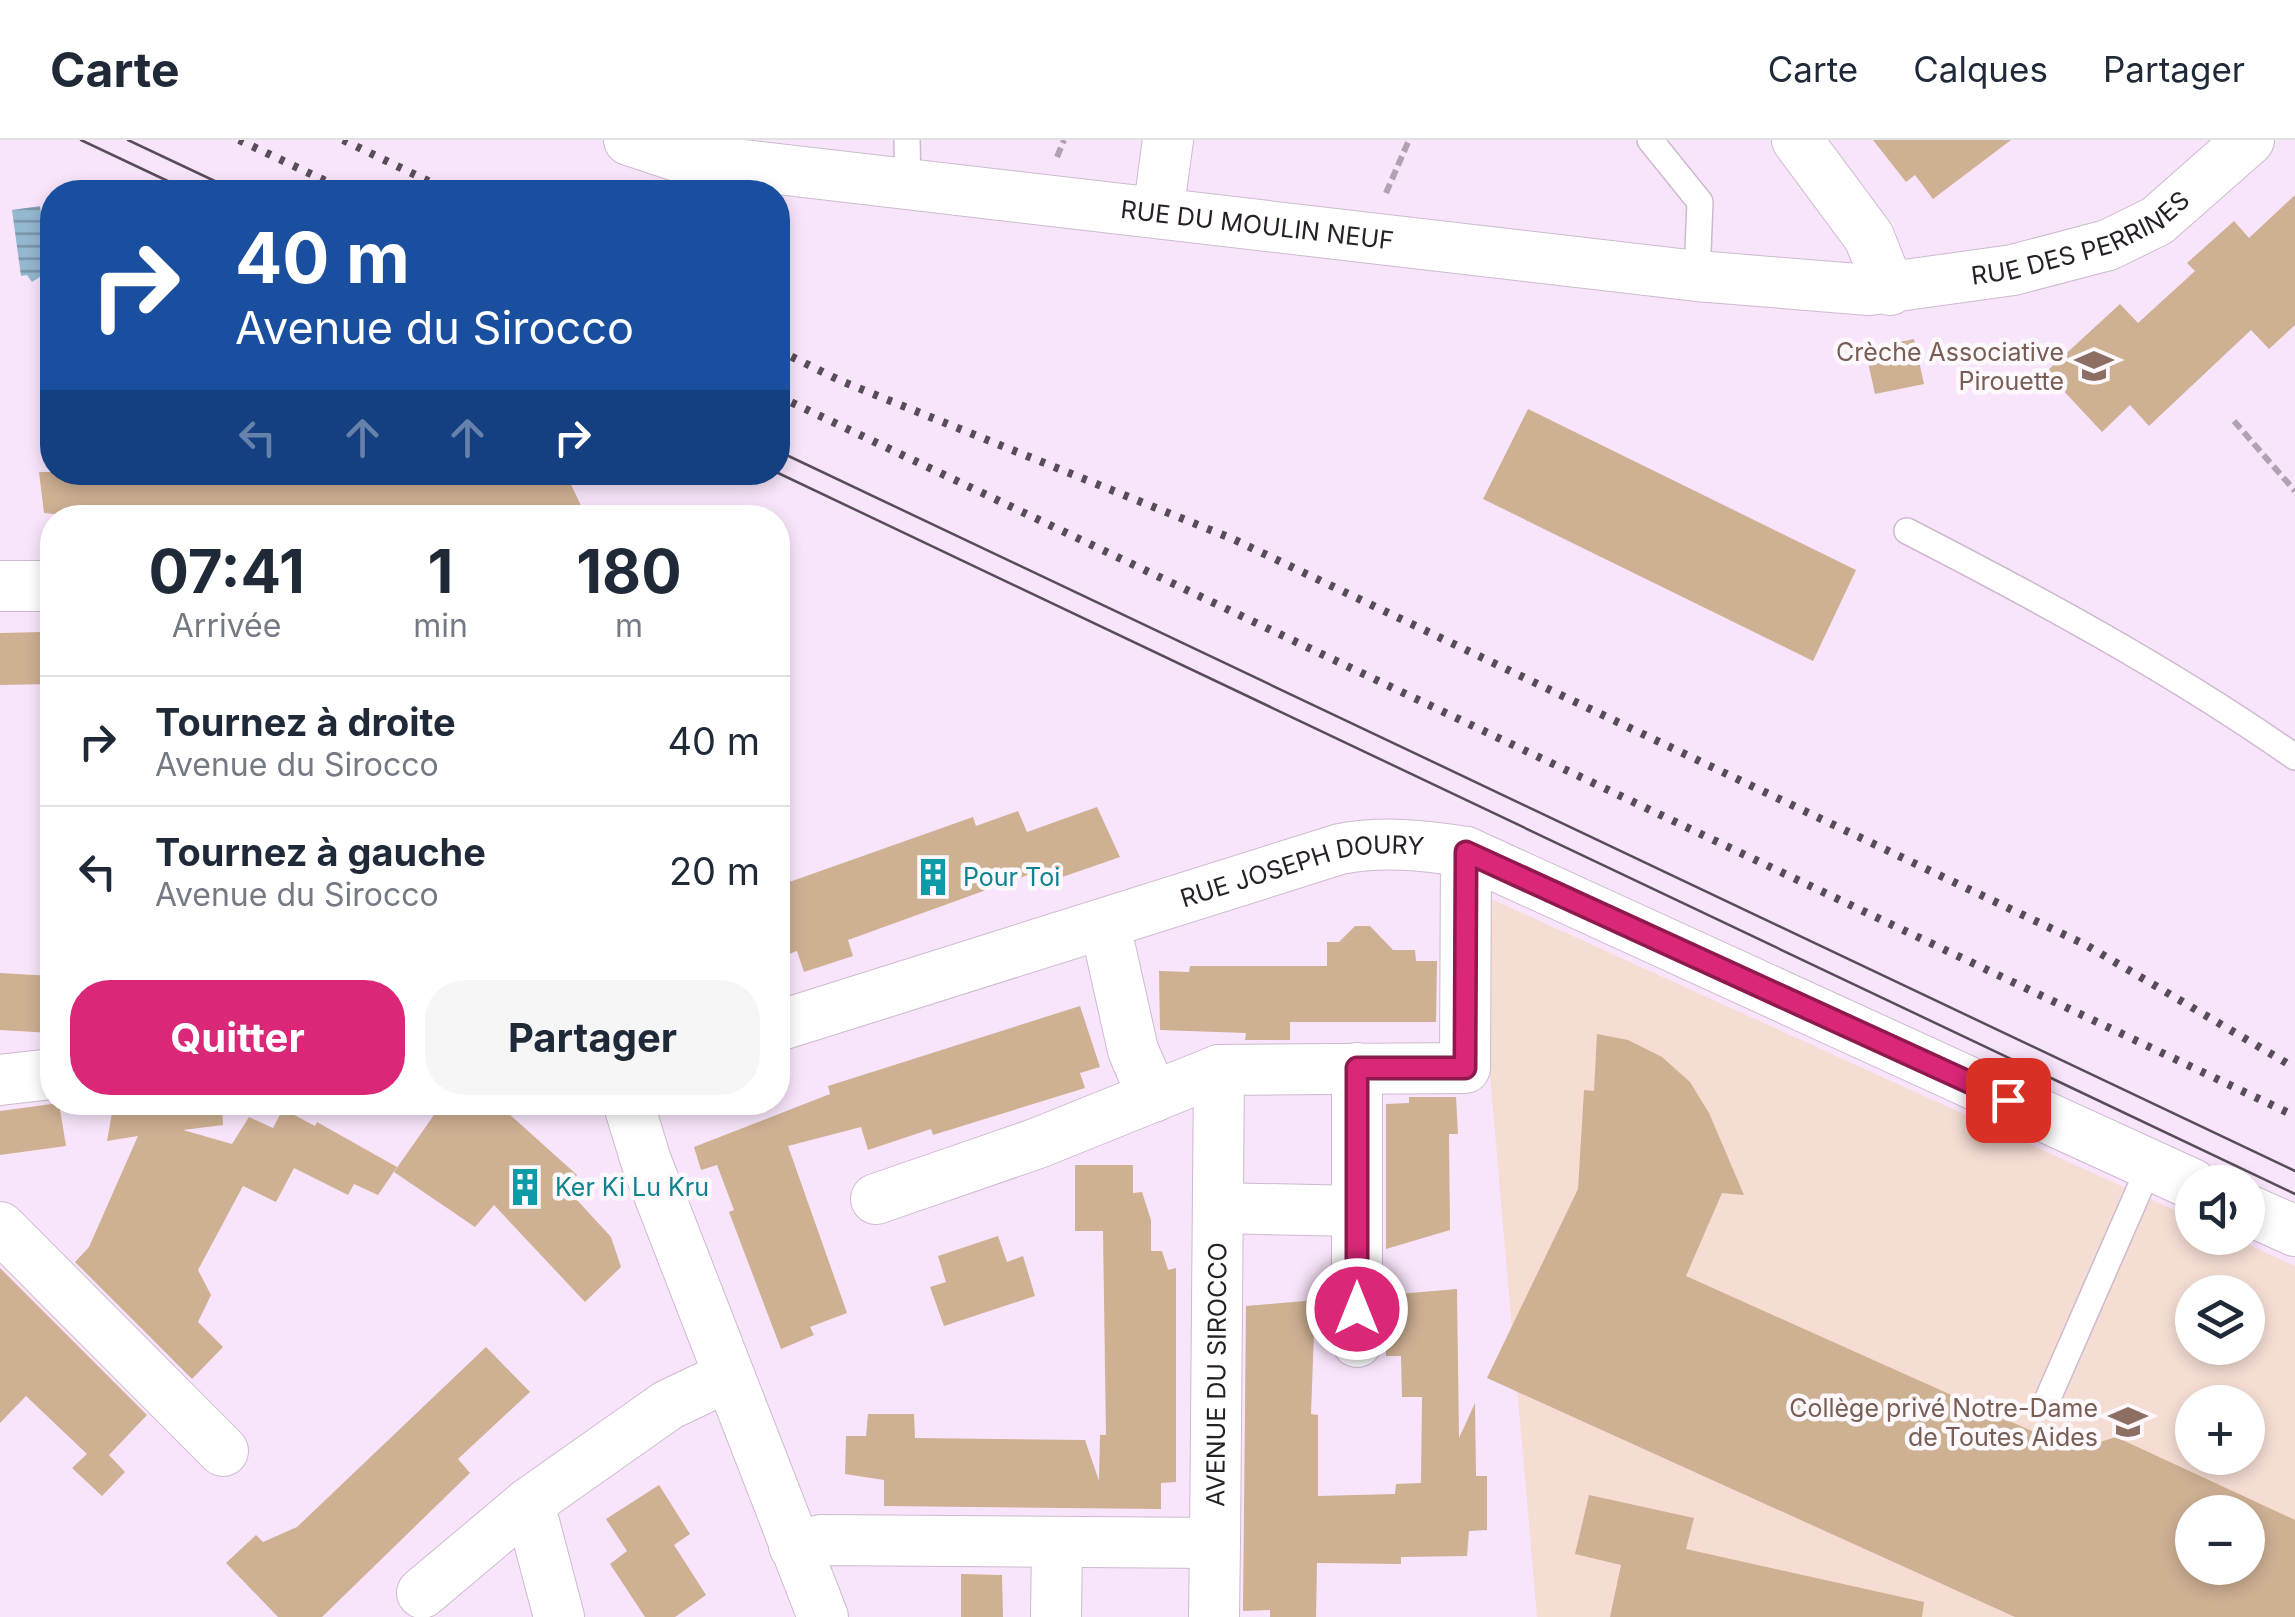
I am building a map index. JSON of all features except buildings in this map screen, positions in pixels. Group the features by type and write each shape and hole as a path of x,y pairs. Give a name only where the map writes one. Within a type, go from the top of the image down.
{"street":[{"name":"RUE DU MOULIN NEUF","path":"629,140 683,158 907,162 1158,213 1697,276 1890,290"},
{"path":"1158,213 1168,140"},
{"path":"1797,140 1869,236 1890,290"},
{"name":"RUE DES PERRINES","path":"1890,290 2013,270 2125,238 2157,221 2249,140"},
{"path":"0,586 40,586"},
{"name":"RUE JOSEPH DOURY","path":"790,1022 1340,849 1372,843 1466,852 2171,1175"},
{"path":"876,1199 973,1168 1219,1070 1465,1068 1466,852"},
{"path":"1106,925 1133,1050 1153,1097"},
{"path":"1357,1068 1357,1342"},
{"name":"AVENUE DU SIROCCO","path":"1214,1617 1219,1070"},
{"path":"0,1080 40,1075"},
{"path":"633,1115 823,1617"},
{"name":"AVENUE DU SIROCCO","path":"1218,1208 1357,1211"},
{"path":"2265,1218 2295,1232"},
{"path":"0,1228 223,1451"},
{"path":"422,1593 530,1503 668,1405 729,1376"},
{"path":"530,1503 560,1617"},
{"name":"AVENUE DU SIROCCO","path":"794,1546 822,1540 1215,1543"},
{"path":"1056,1617 1057,1542"}],"lane":[{"path":"1650,140 1704,211 1697,276"},
{"path":"1908,531 2059,609 2224,707 2295,757"},
{"path":"2045,1405 2171,1175"}],"path":[{"path":"1381,239 1388,186 1409,140"},
{"path":"2234,421 2295,491"}],"shaded area":[{"path":"1474,891 2175,1210 2175,1255 2265,1252 2295,1266 2295,1617 1537,1617"}],"water":[{"path":"40,206 40,277 32,282 27,275 21,276 12,210"}],"tram line":[{"path":"81,140 166,180"},
{"path":"128,140 213,180"},
{"path":"790,457 2295,1171"},
{"path":"790,479 2295,1194"}],"railway":[{"path":"239,140 324,180"},
{"path":"343,140 426,180"},
{"path":"790,356 841,381 1233,539 2086,945 2295,1068"},
{"path":"790,402 2295,1116"}],"place":[{"name":"Crèche Associative Pirouette","path":"2094,366"},
{"name":"Pour Toi","path":"933,877"},
{"name":"Ker Ki Lu Kru","path":"525,1187"},
{"name":"Collège privé Notre-Dame de Toutes Aides","path":"2128,1422"}],"route":[{"path":"1357,1309 1357,1068 1465,1068 1466,852 2008,1100"}]}
